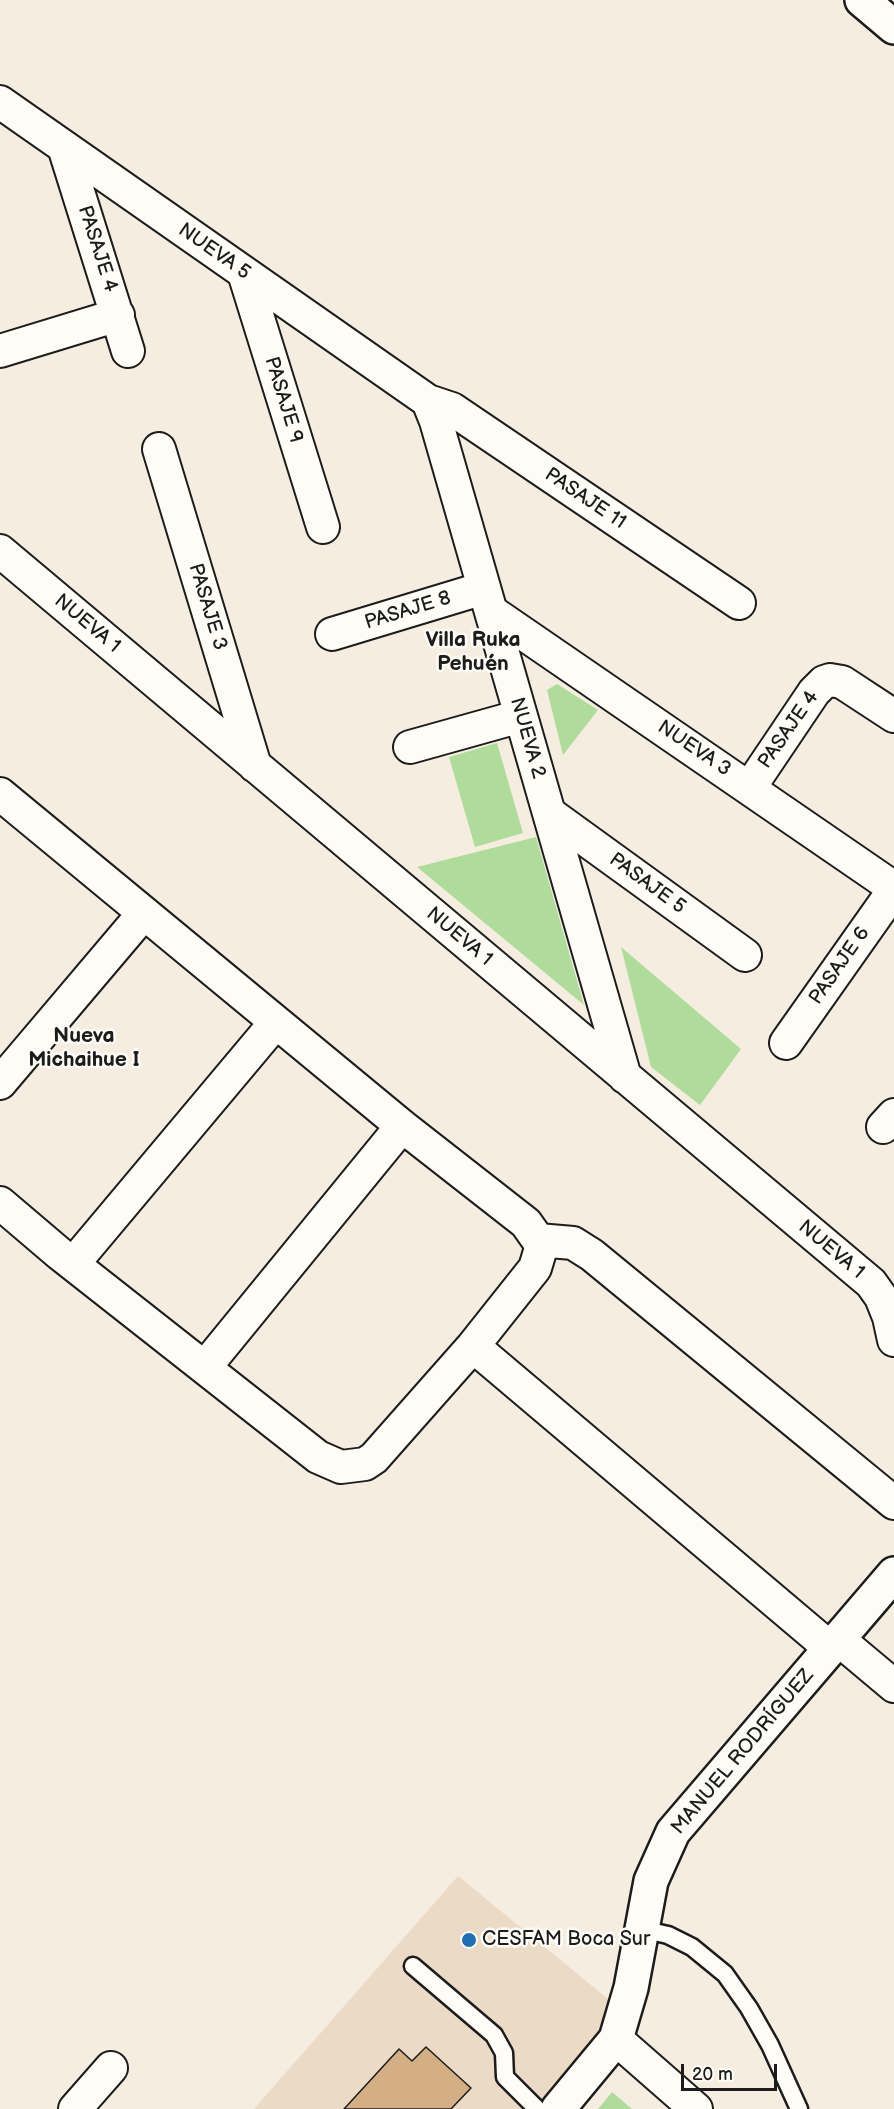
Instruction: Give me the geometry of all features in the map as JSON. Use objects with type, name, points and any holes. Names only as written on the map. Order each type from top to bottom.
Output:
[{"type":"street","points":[[862,0],[894,27]]},
{"type":"street","name":"NUEVA 5","points":[[0,102],[428,401]]},
{"type":"street","name":"PASAJE 4","points":[[64,147],[128,351]]},
{"type":"street","name":"PASAJE 9","points":[[244,273],[323,527]]},
{"type":"street","points":[[0,351],[118,315]]},
{"type":"street","name":"NUEVA 2","points":[[428,401],[436,421],[625,1077]]},
{"type":"street","name":"PASAJE 11","points":[[428,401],[452,409],[739,603]]},
{"type":"street","name":"PASAJE 3","points":[[159,449],[255,766]]},
{"type":"street","name":"NUEVA 1","points":[[0,551],[871,1283],[881,1297],[892,1324]]},
{"type":"street","name":"PASAJE 8","points":[[332,634],[488,600]]},
{"type":"street","name":"NUEVA 3","points":[[488,600],[894,889]]},
{"type":"street","name":"PASAJE 4","points":[[750,787],[814,692],[824,682],[830,680],[842,682],[894,716]]},
{"type":"street","points":[[410,747],[521,716]]},
{"type":"street","points":[[0,1203],[73,1264],[318,1457],[341,1467],[354,1467],[374,1458],[473,1346],[535,1268],[539,1259],[538,1240],[526,1223],[402,1126],[144,913],[3,804]]},
{"type":"street","name":"PASAJE 5","points":[[549,813],[745,955]]},
{"type":"street","name":"PASAJE 6","points":[[786,1043],[894,889]]},
{"type":"street","points":[[0,1083],[144,913]]},
{"type":"street","points":[[73,1264],[276,1022]]},
{"type":"street","points":[[205,1367],[402,1126]]},
{"type":"street","points":[[538,1240],[573,1243],[592,1255],[894,1503]]},
{"type":"street","points":[[473,1346],[834,1644],[894,1686]]},
{"type":"street","name":"MANUEL RODRÍGUEZ","points":[[558,2109],[616,2039],[631,1988],[651,1881],[673,1832],[894,1574]]},
{"type":"street","points":[[616,2039],[696,2109]]},
{"type":"street","points":[[75,2109],[111,2068]]},
{"type":"lane","points":[[642,1929],[668,1935],[692,1947],[726,1974],[765,2036],[799,2109]]},
{"type":"lane","points":[[413,1966],[494,2035],[504,2053],[505,2077],[537,2109]]},
{"type":"shaded area","name":"CESFAM Boca Sur","points":[[458,1876],[613,2003],[603,2036],[535,2109],[254,2109]]},
{"type":"green space","points":[[557,684],[598,710],[563,755],[547,690]]},
{"type":"green space","points":[[497,743],[523,833],[475,847],[449,757]]},
{"type":"green space","points":[[536,837],[584,1005],[417,867]]},
{"type":"green space","points":[[621,947],[741,1049],[700,1105],[651,1067]]},
{"type":"green space","points":[[612,2092],[632,2109],[598,2109]]},
{"type":"building","points":[[426,2047],[471,2088],[451,2109],[344,2109],[399,2049],[412,2061]]},
{"type":"place","name":"CESFAM Boca Sur","points":[[469,1940]]},
{"type":"district","name":"Villa Ruka Pehuén","points":[[473,653]]},
{"type":"district","name":"Nueva Michaihue I","points":[[84,1049]]}]
